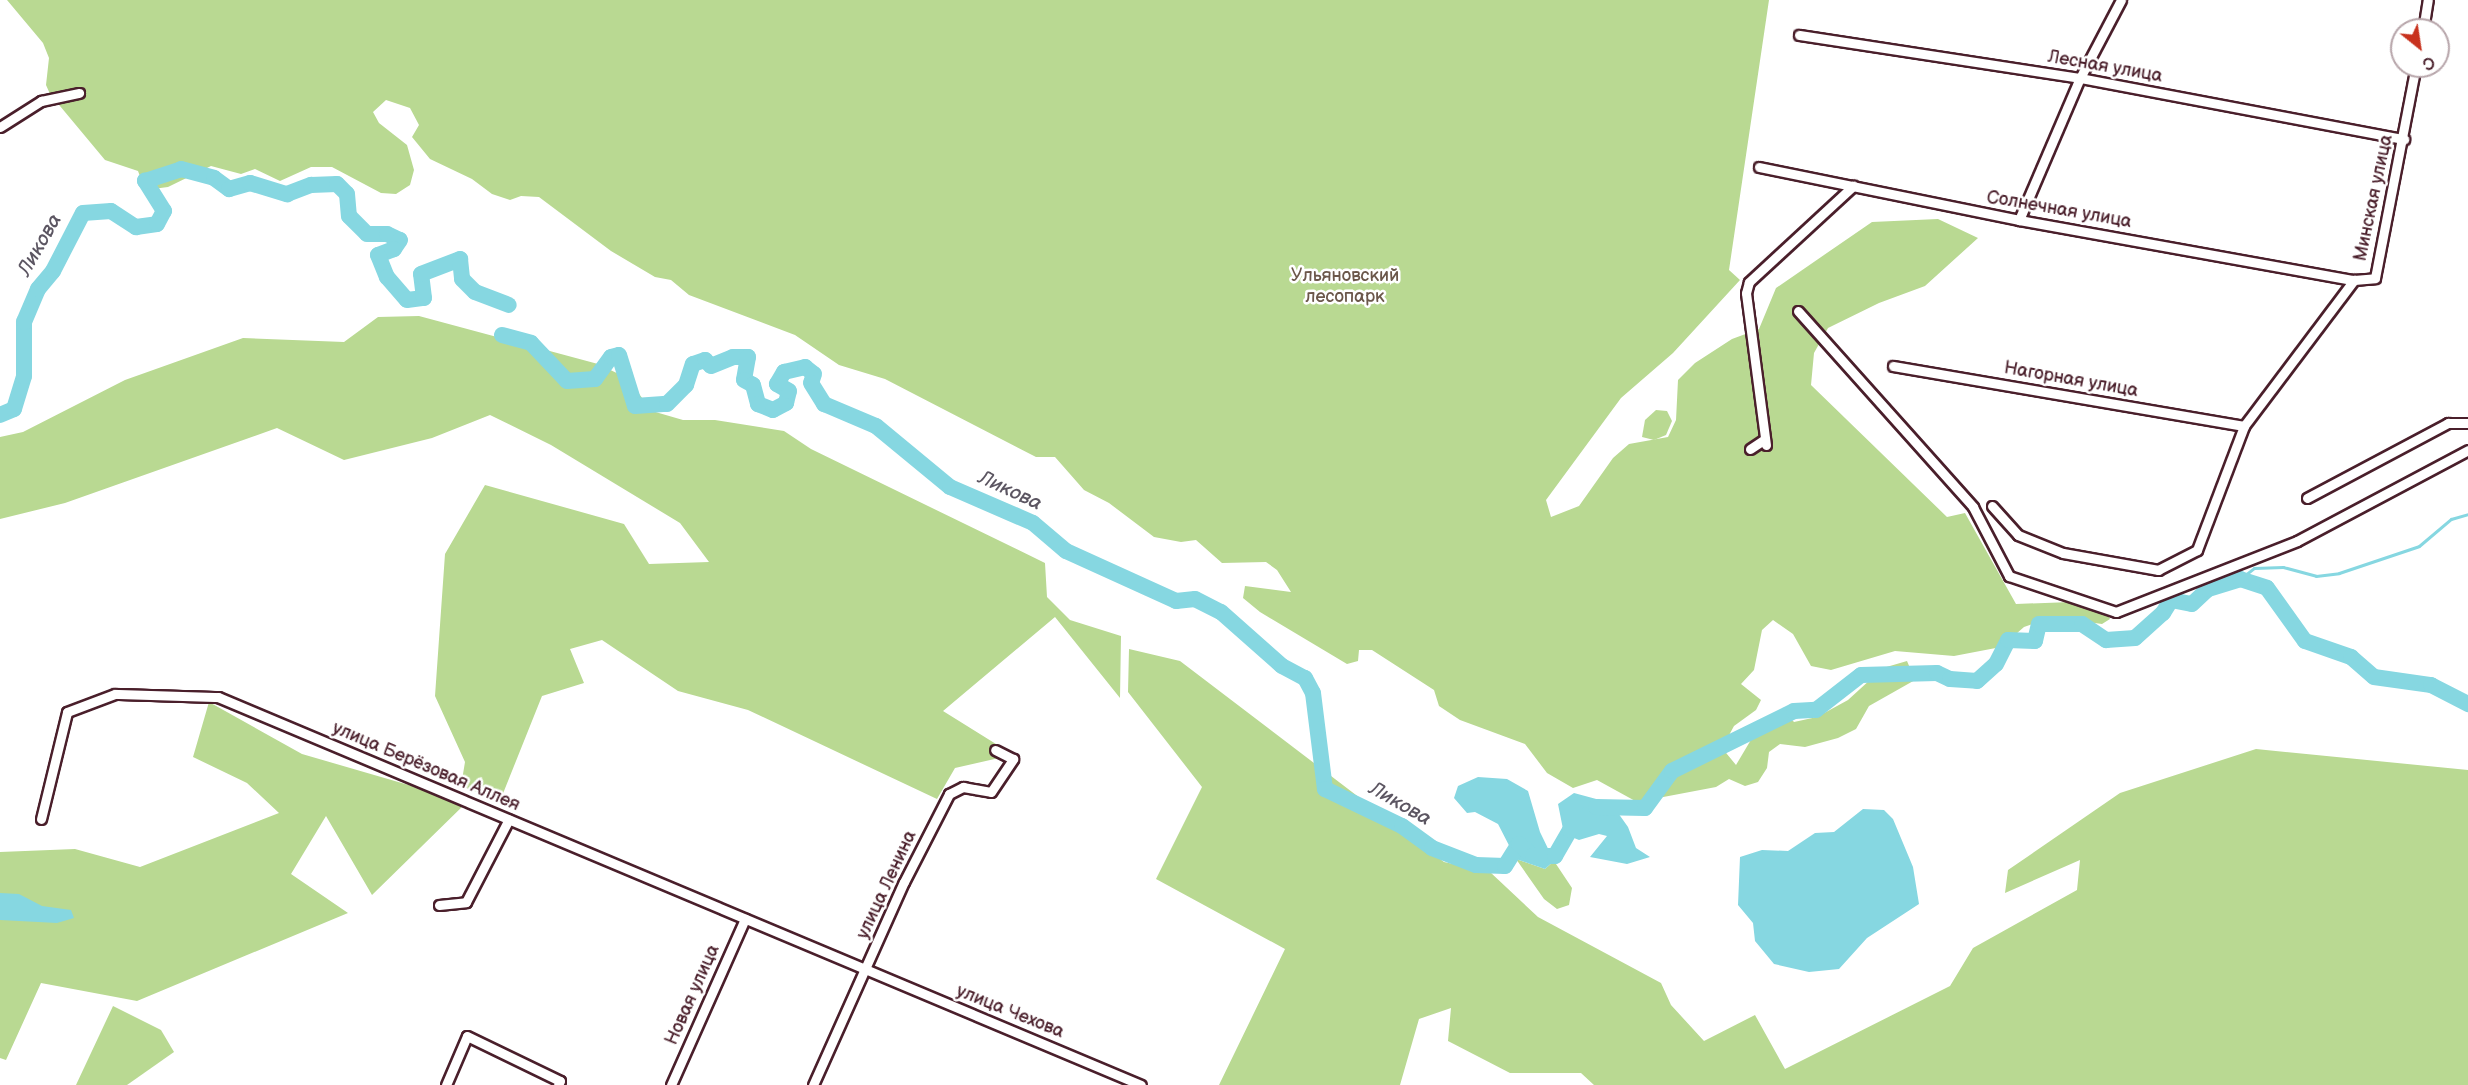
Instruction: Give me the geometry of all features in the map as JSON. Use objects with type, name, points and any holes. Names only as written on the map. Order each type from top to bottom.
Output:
[{"type":"street","points":[[2019,220],[2080,78],[2121,0]]},
{"type":"street","points":[[2425,18],[2428,0]]},
{"type":"street","name":"Лесная улица","points":[[1799,36],[2080,78],[2404,139]]},
{"type":"street","name":"Минская улица","points":[[1992,506],[2018,536],[2054,550],[2158,570],[2197,550],[2244,426],[2354,280],[2375,278],[2404,139],[2414,78]]},
{"type":"street","points":[[0,127],[41,101],[79,93]]},
{"type":"street","name":"Солнечная улица","points":[[1760,167],[2019,220],[2354,280]]},
{"type":"street","points":[[1750,449],[1766,442],[1746,293],[1749,282],[1852,186]]},
{"type":"street","points":[[1798,311],[1973,507],[2008,576],[2116,612],[2297,541],[2468,450]]},
{"type":"street","name":"Нагорная улица","points":[[1893,366],[2244,426]]},
{"type":"street","points":[[2307,498],[2448,423],[2468,423]]},
{"type":"street","name":"улица Берёзовая Аллея","points":[[41,819],[67,712],[115,694],[218,697],[745,919],[864,972]]},
{"type":"street","name":"улица Ленина","points":[[813,1085],[904,882],[949,794],[963,787],[991,792],[1013,759],[995,750]]},
{"type":"street","points":[[440,905],[469,906],[509,819]]},
{"type":"street","name":"Новая улица","points":[[671,1085],[745,919]]},
{"type":"street","name":"улица Чехова","points":[[864,972],[997,1023],[1141,1085]]},
{"type":"street","points":[[447,1085],[467,1036],[560,1081],[558,1085]]},
{"type":"green space","name":"Ульяновский лесопарк","points":[[7,0],[1769,0],[1729,270],[1740,280],[1673,353],[1621,398],[1546,500],[1551,517],[1579,506],[1613,458],[1629,444],[1668,437],[1676,420],[1678,380],[1695,363],[1732,339],[1759,329],[1776,288],[1872,222],[1938,219],[1978,238],[1925,286],[1879,303],[1828,328],[1814,353],[1811,385],[1947,517],[1965,513],[2016,604],[2071,602],[2107,613],[2110,619],[2102,624],[2052,617],[2024,627],[2001,647],[1954,656],[1895,651],[1831,670],[1811,666],[1793,634],[1773,620],[1762,630],[1754,670],[1741,684],[1761,700],[1756,710],[1734,726],[1722,748],[1736,765],[1755,733],[1782,709],[1794,722],[1817,717],[1848,700],[1883,668],[1907,661],[1915,680],[1869,706],[1856,729],[1838,738],[1805,747],[1780,744],[1769,752],[1767,768],[1758,782],[1745,786],[1729,779],[1716,787],[1637,802],[1597,780],[1573,788],[1547,773],[1525,744],[1460,720],[1439,706],[1434,690],[1372,650],[1359,650],[1358,661],[1347,664],[1260,612],[1243,598],[1245,586],[1291,592],[1277,570],[1266,562],[1222,563],[1196,540],[1181,542],[1154,537],[1109,503],[1084,490],[1055,457],[1036,457],[885,379],[839,365],[795,335],[689,295],[671,280],[655,277],[611,251],[539,197],[521,196],[510,200],[492,194],[472,179],[430,159],[412,137],[419,125],[410,108],[386,100],[373,112],[379,123],[407,145],[414,170],[410,185],[396,194],[381,193],[332,167],[311,167],[280,181],[255,169],[241,174],[211,166],[168,187],[145,190],[138,171],[105,160],[50,94],[46,85],[49,58],[43,43]]},
{"type":"green space","points":[[419,316],[598,364],[627,378],[652,411],[683,420],[715,420],[784,431],[811,449],[1045,563],[1047,597],[1070,620],[1121,636],[1120,698],[1055,617],[943,711],[1004,749],[999,758],[955,768],[937,799],[748,710],[678,691],[602,640],[570,649],[584,683],[542,696],[500,801],[461,786],[465,762],[435,696],[445,554],[485,485],[624,524],[649,564],[709,562],[680,523],[551,445],[490,415],[432,438],[344,460],[277,428],[65,503],[0,519],[0,437],[23,432],[125,380],[243,338],[344,342],[378,317]]},
{"type":"green space","points":[[1656,410],[1667,411],[1672,421],[1666,435],[1654,440],[1642,437],[1645,420]]},
{"type":"green space","points":[[1129,649],[1180,661],[1444,862],[1490,872],[1538,917],[1661,983],[1671,1005],[1704,1041],[1755,1015],[1785,1069],[1950,986],[1973,948],[2077,890],[2080,860],[2005,893],[2008,870],[2120,793],[2256,749],[2468,770],[2468,1085],[1594,1085],[1581,1073],[1510,1073],[1448,1041],[1451,1008],[1419,1019],[1400,1085],[1219,1085],[1285,949],[1156,879],[1202,787],[1128,692]]},
{"type":"green space","points":[[209,702],[302,754],[467,802],[372,895],[326,816],[291,874],[348,913],[137,1001],[41,983],[6,1060],[0,1058],[0,852],[75,849],[140,867],[279,813],[247,783],[193,757]]},
{"type":"green space","points":[[1516,859],[1545,869],[1554,861],[1572,888],[1569,905],[1557,909],[1544,899]]},
{"type":"green space","points":[[113,1006],[161,1030],[174,1052],[127,1085],[76,1085]]},
{"type":"water","points":[[1478,777],[1507,779],[1528,791],[1540,832],[1554,861],[1545,869],[1516,859],[1498,824],[1475,812],[1467,813],[1454,798],[1458,786]]},
{"type":"water","points":[[1574,793],[1611,803],[1628,827],[1636,848],[1650,857],[1627,864],[1590,857],[1607,836],[1599,834],[1579,840],[1564,834],[1558,804]]},
{"type":"water","points":[[1863,809],[1884,810],[1893,819],[1913,867],[1919,904],[1867,938],[1839,969],[1809,972],[1774,964],[1755,941],[1753,923],[1738,905],[1740,857],[1762,850],[1788,851],[1815,833],[1834,832]]},
{"type":"water","points":[[0,893],[19,894],[42,906],[71,910],[74,918],[57,923],[0,920]]},
{"type":"waterway","name":"Ликова","points":[[0,415],[14,409],[24,376],[24,322],[38,289],[53,271],[83,213],[111,211],[136,227],[157,224],[164,211],[145,181],[181,169],[214,178],[229,189],[250,183],[287,194],[311,185],[337,184],[347,194],[349,216],[367,234],[387,234],[400,240],[394,249],[378,255],[387,277],[407,300],[424,298],[421,274],[460,259],[462,279],[475,292],[509,305]]},
{"type":"waterway","name":"Ликова","points":[[502,335],[531,343],[567,381],[595,379],[611,357],[619,355],[635,406],[667,404],[686,385],[693,364],[705,360],[711,366],[733,357],[748,357],[744,380],[753,385],[758,404],[773,410],[786,403],[789,391],[777,384],[784,372],[805,367],[814,374],[811,383],[824,404],[876,426],[950,487],[1033,523],[1066,551],[1176,601],[1195,599],[1221,612],[1282,666],[1305,678],[1313,693],[1325,789],[1402,826],[1432,848],[1476,865],[1505,866],[1519,844],[1533,856],[1555,856],[1570,830],[1596,807],[1645,808],[1672,771],[1794,711],[1816,710],[1861,675],[1937,673],[1950,679],[1977,681],[1996,664],[2008,640],[2035,641],[2039,624],[2082,624],[2106,640],[2135,638],[2163,613],[2171,600],[2192,604],[2208,589],[2240,579],[2267,588],[2305,641],[2351,657],[2374,677],[2431,685],[2468,704]]},
{"type":"waterway","points":[[2240,579],[2254,568],[2283,567],[2316,576],[2339,573],[2419,546],[2451,519],[2468,514]]}]
